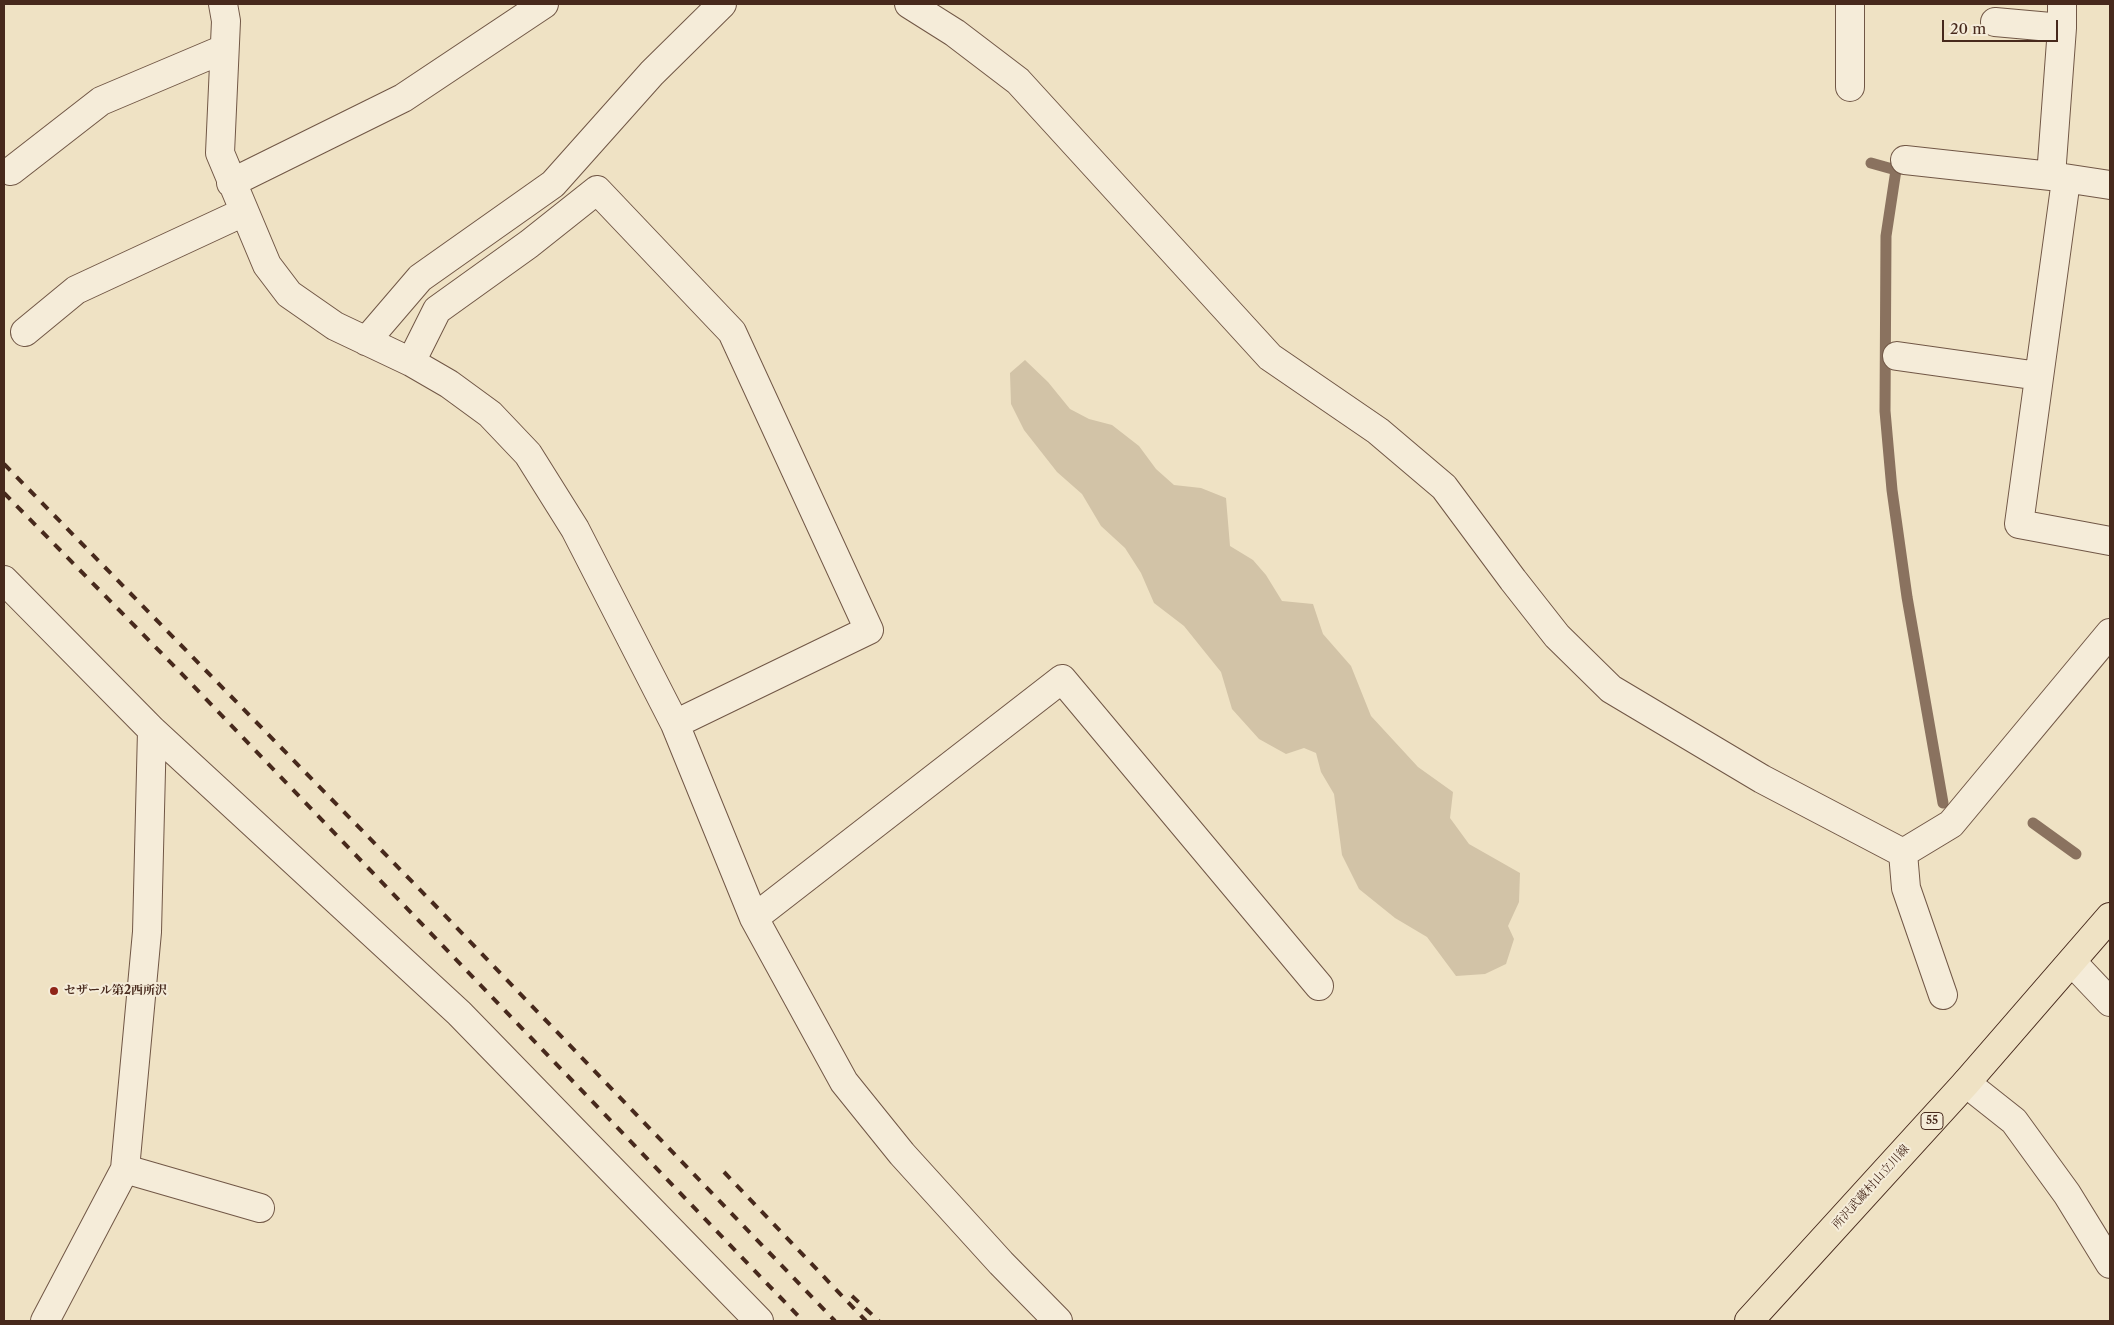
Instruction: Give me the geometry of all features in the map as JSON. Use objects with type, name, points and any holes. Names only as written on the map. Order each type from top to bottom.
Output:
[{"type":"main road","name":"所沢武蔵村山立川線","points":[[1749,1321],[1966,1082],[2110,917]]},
{"type":"street","points":[[223,4],[226,21],[220,152],[231,183],[267,265],[289,294],[335,326],[411,362],[449,384],[490,414],[528,454],[575,529],[675,724],[754,918],[844,1082],[902,1154],[1001,1263],[1058,1321]]},
{"type":"street","points":[[231,183],[402,98],[544,4]]},
{"type":"street","points":[[366,341],[420,278],[552,184],[652,72],[722,4]]},
{"type":"street","points":[[909,4],[955,33],[1018,81],[1270,357],[1378,431],[1444,487],[1512,580],[1557,636],[1611,689],[1762,779],[1903,853]]},
{"type":"street","points":[[1850,4],[1850,87]]},
{"type":"street","points":[[1995,22],[2062,16],[2058,178],[2039,376],[2019,524],[2110,541]]},
{"type":"street","points":[[12,171],[100,100],[224,49]]},
{"type":"street","points":[[1905,160],[2110,185]]},
{"type":"street","points":[[411,362],[437,310],[529,244],[597,190],[732,332],[868,630],[675,724]]},
{"type":"street","points":[[24,332],[76,290],[244,212]]},
{"type":"street","points":[[1897,356],[2039,376]]},
{"type":"street","points":[[4,580],[152,730],[459,1013],[759,1321]]},
{"type":"street","points":[[1903,853],[1951,824],[2110,633]]},
{"type":"street","points":[[754,918],[1062,679],[1319,986]]},
{"type":"street","points":[[45,1321],[124,1170],[147,932],[152,730]]},
{"type":"street","points":[[1903,853],[1906,888],[1943,995]]},
{"type":"street","points":[[2072,962],[2110,1002]]},
{"type":"street","points":[[1966,1082],[2014,1121],[2067,1194],[2110,1264]]},
{"type":"street","points":[[124,1170],[260,1208]]},
{"type":"shaded area","points":[[1025,360],[1048,382],[1070,409],[1089,419],[1112,425],[1139,446],[1156,469],[1174,485],[1201,488],[1226,498],[1230,546],[1253,560],[1266,575],[1282,601],[1313,604],[1323,634],[1351,666],[1371,716],[1418,767],[1453,792],[1450,818],[1469,844],[1520,873],[1519,902],[1508,926],[1514,939],[1506,964],[1485,974],[1456,976],[1427,937],[1395,918],[1359,889],[1342,855],[1334,794],[1321,772],[1316,753],[1304,748],[1286,754],[1259,739],[1232,709],[1221,672],[1184,626],[1154,603],[1141,573],[1125,548],[1101,526],[1082,494],[1057,472],[1024,430],[1011,404],[1010,373]]},
{"type":"waterway","points":[[1871,163],[1896,170],[1886,236],[1885,411],[1892,490],[1907,597],[1943,803]]},
{"type":"waterway","points":[[2033,823],[2076,854]]},
{"type":"railway","points":[[4,464],[430,900],[835,1321]]},
{"type":"railway","points":[[4,493],[179,671],[803,1321]]},
{"type":"railway","points":[[724,1172],[866,1321]]},
{"type":"railway","points":[[852,1296],[879,1321]]},
{"type":"place","name":"セザール第2西所沢","points":[[54,991]]}]
